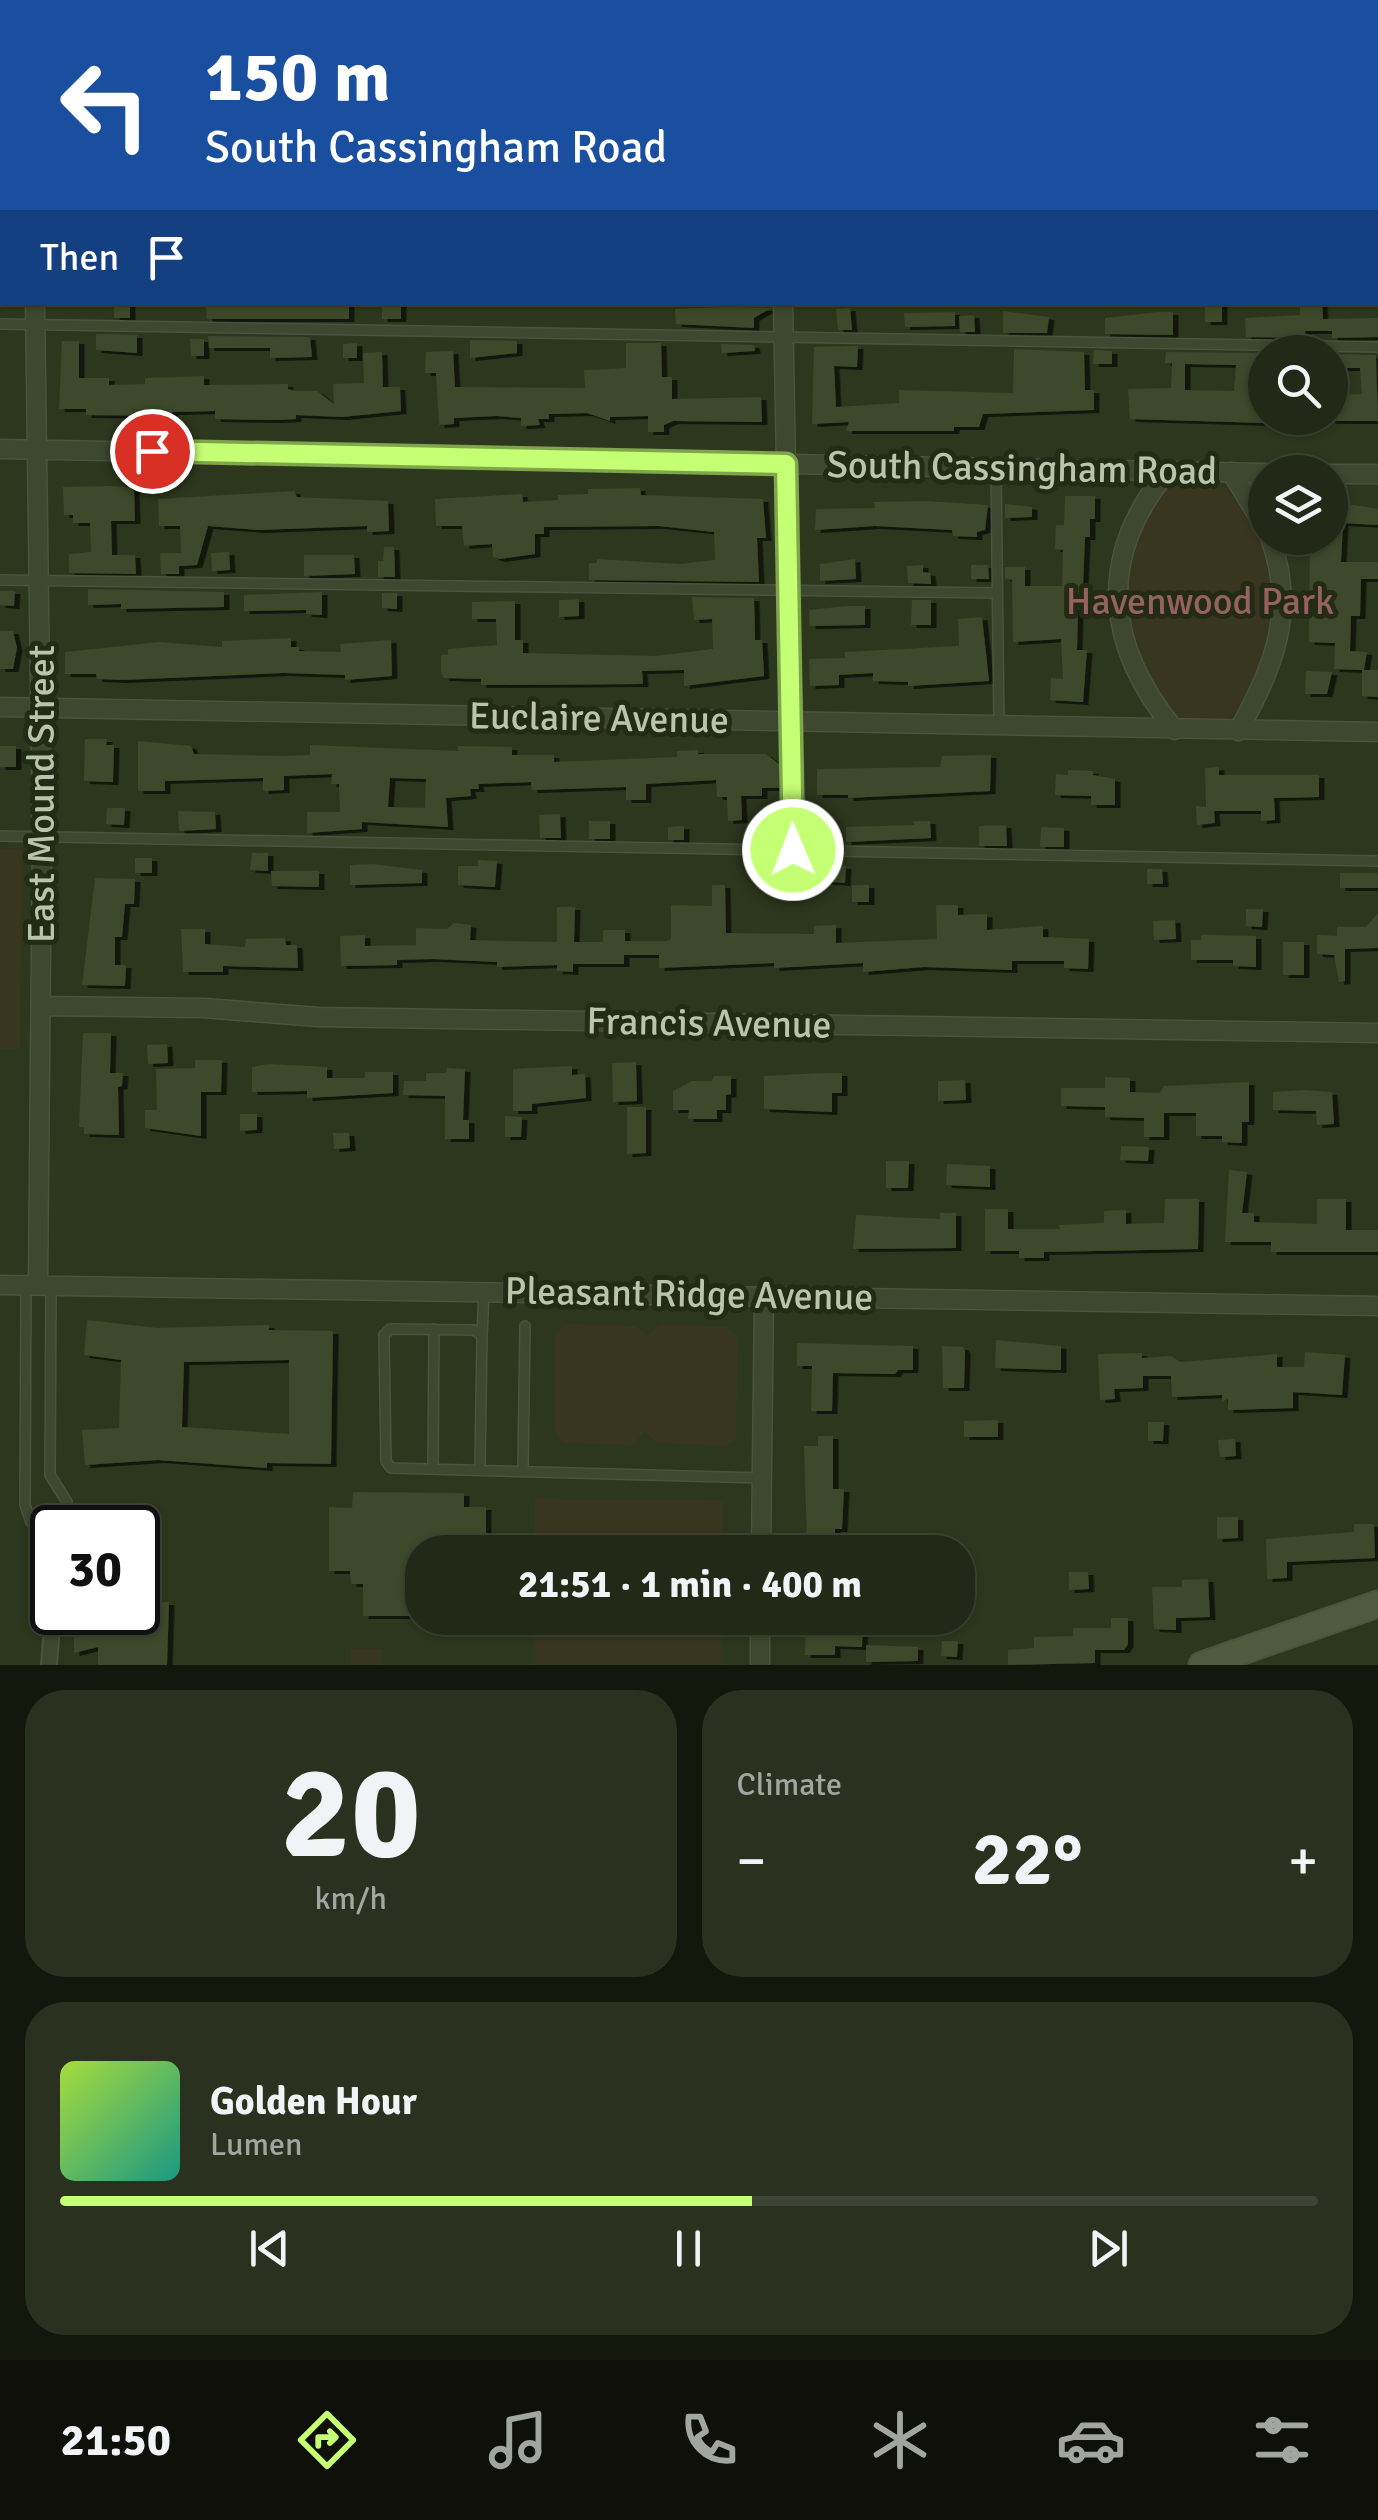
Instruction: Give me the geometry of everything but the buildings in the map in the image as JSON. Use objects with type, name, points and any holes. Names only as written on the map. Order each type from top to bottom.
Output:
[{"type":"main road","points":[[1202,1665],[1378,1604]]},
{"type":"street","name":"East Mound Street","points":[[35,305],[42,837],[38,1285]]},
{"type":"street","points":[[783,305],[793,850]]},
{"type":"street","name":"South Cassingham Road","points":[[0,449],[1248,472]]},
{"type":"street","points":[[1166,472],[1130,531],[1118,600],[1124,648],[1133,670],[1175,730]]},
{"type":"street","points":[[1231,472],[1248,500]]},
{"type":"street","points":[[1348,474],[1378,474]]},
{"type":"street","points":[[1238,731],[1263,688],[1279,646],[1282,588],[1274,555]]},
{"type":"street","name":"Euclaire Avenue","points":[[0,707],[1378,732]]},
{"type":"street","name":"Francis Avenue","points":[[41,1006],[204,1008],[318,1017],[1378,1033]]},
{"type":"street","name":"Pleasant Ridge Avenue","points":[[0,1285],[1378,1306]]},
{"type":"street","points":[[761,1535],[764,1296]]},
{"type":"street","points":[[48,1665],[51,1635]]},
{"type":"street","points":[[760,1635],[760,1665]]},
{"type":"lane","points":[[0,324],[1378,347]]},
{"type":"lane","points":[[996,468],[999,726]]},
{"type":"lane","points":[[0,580],[997,593]]},
{"type":"lane","points":[[0,836],[1378,861]]},
{"type":"lane","points":[[38,1285],[50,1475],[67,1505]]},
{"type":"lane","points":[[30,1520],[24,1505],[38,1285]]},
{"type":"lane","points":[[480,1468],[484,1290]]},
{"type":"lane","points":[[523,1470],[525,1326]]},
{"type":"lane","points":[[482,1336],[474,1330],[434,1329],[390,1329],[384,1335],[386,1461],[391,1468],[762,1478]]},
{"type":"lane","points":[[433,1469],[434,1329]]},
{"type":"green space","name":"Havenwood Park","points":[[1173,481],[1218,482],[1248,520],[1248,555],[1264,555],[1273,604],[1272,636],[1264,667],[1249,696],[1227,720],[1191,720],[1173,713],[1143,665],[1129,610],[1128,581],[1140,526]]},
{"type":"green space","points":[[0,849],[22,849],[20,1049],[0,1049]]},
{"type":"green space","points":[[567,1324],[636,1326],[648,1336],[659,1325],[726,1326],[738,1336],[736,1440],[726,1446],[658,1443],[645,1432],[633,1445],[563,1443],[555,1432],[555,1334]]},
{"type":"green space","points":[[535,1499],[723,1500],[723,1535],[534,1535]]},
{"type":"green space","points":[[534,1635],[722,1635],[722,1665],[534,1665]]},
{"type":"green space","points":[[351,1649],[382,1649],[382,1665],[351,1665]]},
{"type":"route","points":[[152,451],[786,464],[793,850]]}]
